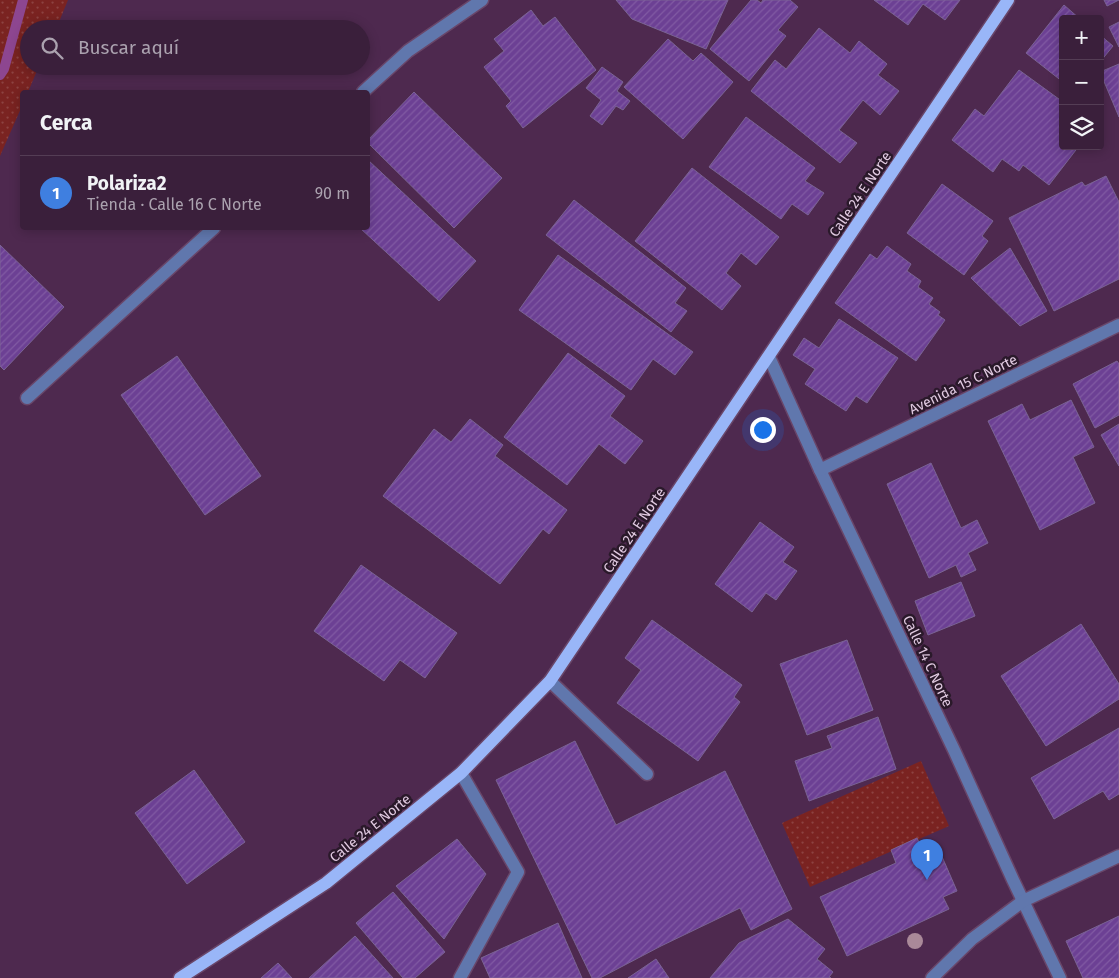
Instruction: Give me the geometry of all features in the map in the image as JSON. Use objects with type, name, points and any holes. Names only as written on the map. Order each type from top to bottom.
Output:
[{"type":"main road","name":"Calle 24 E Norte","points":[[180,978],[326,883],[461,774],[550,681],[1008,0]]},
{"type":"street","points":[[364,90],[408,51],[482,0]]},
{"type":"street","points":[[27,398],[212,230]]},
{"type":"street","name":"Avenida 15 C Norte","points":[[820,470],[1119,325]]},
{"type":"street","name":"Calle 14 C Norte","points":[[769,357],[820,470],[954,750],[1060,978]]},
{"type":"street","points":[[550,681],[647,774]]},
{"type":"street","points":[[460,978],[518,872],[461,774]]},
{"type":"street","points":[[932,978],[972,939],[1023,901],[1119,856]]},
{"type":"shaded area","points":[[0,0],[68,0],[60,20],[20,20],[20,75],[35,75],[29,90],[20,90],[20,111],[0,156]]},
{"type":"shaded area","points":[[921,761],[949,826],[810,887],[782,823]]},
{"type":"building","points":[[616,0],[728,0],[706,49],[632,19]]},
{"type":"building","points":[[751,0],[757,0],[761,3],[763,0],[790,0],[798,7],[778,30],[786,36],[749,81],[710,49]]},
{"type":"building","points":[[874,0],[960,0],[945,20],[923,4],[908,25]]},
{"type":"building","points":[[1104,0],[1119,0],[1107,6]]},
{"type":"building","points":[[1064,5],[1075,15],[1059,15],[1059,79],[1026,53]]},
{"type":"building","points":[[531,10],[543,26],[555,17],[596,70],[523,128],[506,106],[511,101],[484,67],[504,51],[494,39]]},
{"type":"building","points":[[1119,22],[1119,47],[1109,27]]},
{"type":"building","points":[[819,28],[850,53],[859,41],[887,64],[878,75],[899,91],[880,115],[863,100],[839,130],[857,143],[840,163],[751,91],[775,60],[786,69]]},
{"type":"building","points":[[1104,38],[1113,46],[1104,57]]},
{"type":"building","points":[[668,39],[693,61],[701,53],[733,82],[683,139],[624,87]]},
{"type":"building","points":[[1119,64],[1119,117],[1104,81],[1104,70]]},
{"type":"building","points":[[602,67],[623,82],[617,91],[630,101],[623,110],[616,106],[602,125],[590,116],[601,100],[586,88]]},
{"type":"building","points":[[1019,70],[1059,99],[1059,150],[1076,150],[1049,185],[1023,165],[1019,171],[1002,159],[993,172],[952,140],[975,109],[984,116]]},
{"type":"building","points":[[414,92],[502,178],[454,228],[370,145],[370,138]]},
{"type":"building","points":[[746,117],[815,168],[805,181],[824,193],[808,215],[792,204],[781,219],[709,167]]},
{"type":"building","points":[[370,162],[476,261],[439,301],[362,230],[370,230]]},
{"type":"building","points":[[692,168],[779,237],[756,265],[741,253],[726,273],[741,286],[722,310],[635,241]]},
{"type":"building","points":[[1106,176],[1119,202],[1119,279],[1054,311],[1009,218],[1082,182],[1085,186]]},
{"type":"building","points":[[942,184],[993,221],[982,236],[988,241],[964,275],[907,233]]},
{"type":"building","points":[[574,200],[686,288],[675,303],[687,311],[671,332],[546,235]]},
{"type":"building","points":[[0,245],[64,307],[4,370],[0,366]]},
{"type":"building","points":[[887,246],[911,264],[907,271],[921,281],[918,287],[933,298],[929,304],[940,312],[938,315],[945,320],[916,361],[835,303],[870,254],[877,259]]},
{"type":"building","points":[[1010,248],[1047,311],[1020,326],[971,278]]},
{"type":"building","points":[[558,255],[693,352],[675,375],[653,359],[631,390],[519,310]]},
{"type":"building","points":[[839,319],[898,358],[867,403],[856,396],[846,411],[805,384],[815,369],[793,355],[804,338],[819,348]]},
{"type":"building","points":[[568,353],[625,396],[610,416],[643,441],[625,464],[599,444],[567,485],[504,437]]},
{"type":"building","points":[[177,356],[261,476],[205,515],[121,395]]},
{"type":"building","points":[[1117,361],[1119,364],[1119,415],[1095,428],[1073,384]]},
{"type":"building","points":[[1071,400],[1094,447],[1073,457],[1095,503],[1040,530],[988,421],[1022,404],[1030,420]]},
{"type":"building","points":[[470,419],[503,445],[495,456],[567,510],[549,534],[543,529],[500,584],[383,496],[434,429],[451,442]]},
{"type":"building","points":[[1119,424],[1119,466],[1101,435]]},
{"type":"building","points":[[931,463],[961,528],[977,520],[988,543],[968,553],[976,570],[961,577],[956,565],[929,578],[887,484]]},
{"type":"building","points":[[760,522],[794,547],[783,562],[797,571],[776,600],[766,593],[752,612],[715,584]]},
{"type":"building","points":[[361,565],[457,633],[425,678],[400,660],[384,681],[314,631]]},
{"type":"building","points":[[961,582],[975,616],[928,635],[915,601]]},
{"type":"building","points":[[652,620],[742,685],[734,697],[740,702],[698,761],[617,703],[641,670],[625,658]]},
{"type":"building","points":[[1081,624],[1119,684],[1119,699],[1046,746],[1001,676]]},
{"type":"building","points":[[847,640],[873,710],[807,735],[780,664]]},
{"type":"building","points":[[878,717],[896,769],[809,801],[795,761],[832,748],[827,736]]},
{"type":"building","points":[[1119,728],[1119,794],[1109,800],[1103,791],[1054,819],[1031,778]]},
{"type":"building","points":[[575,741],[616,825],[725,771],[792,909],[751,930],[740,908],[600,978],[592,978],[496,780]]},
{"type":"building","points":[[194,770],[245,842],[187,884],[135,813]]},
{"type":"building","points":[[917,838],[926,858],[940,852],[957,891],[943,897],[949,909],[847,956],[820,897],[896,863],[891,850]]},
{"type":"building","points":[[457,839],[486,874],[444,939],[396,886]]},
{"type":"building","points":[[393,892],[445,952],[415,978],[403,978],[356,923]]},
{"type":"building","points":[[1119,916],[1119,978],[1083,978],[1066,941]]},
{"type":"building","points":[[788,919],[825,949],[817,959],[833,972],[829,977],[831,978],[710,978],[739,943]]},
{"type":"building","points":[[558,923],[582,978],[490,978],[481,958]]},
{"type":"building","points":[[355,936],[393,978],[309,978]]},
{"type":"building","points":[[656,959],[669,978],[628,978]]},
{"type":"building","points":[[278,963],[292,978],[261,978]]},
{"type":"waterway","points":[[0,75],[4,69],[23,0]]},
{"type":"place","name":"Polariza2","points":[[927,880]]}]
